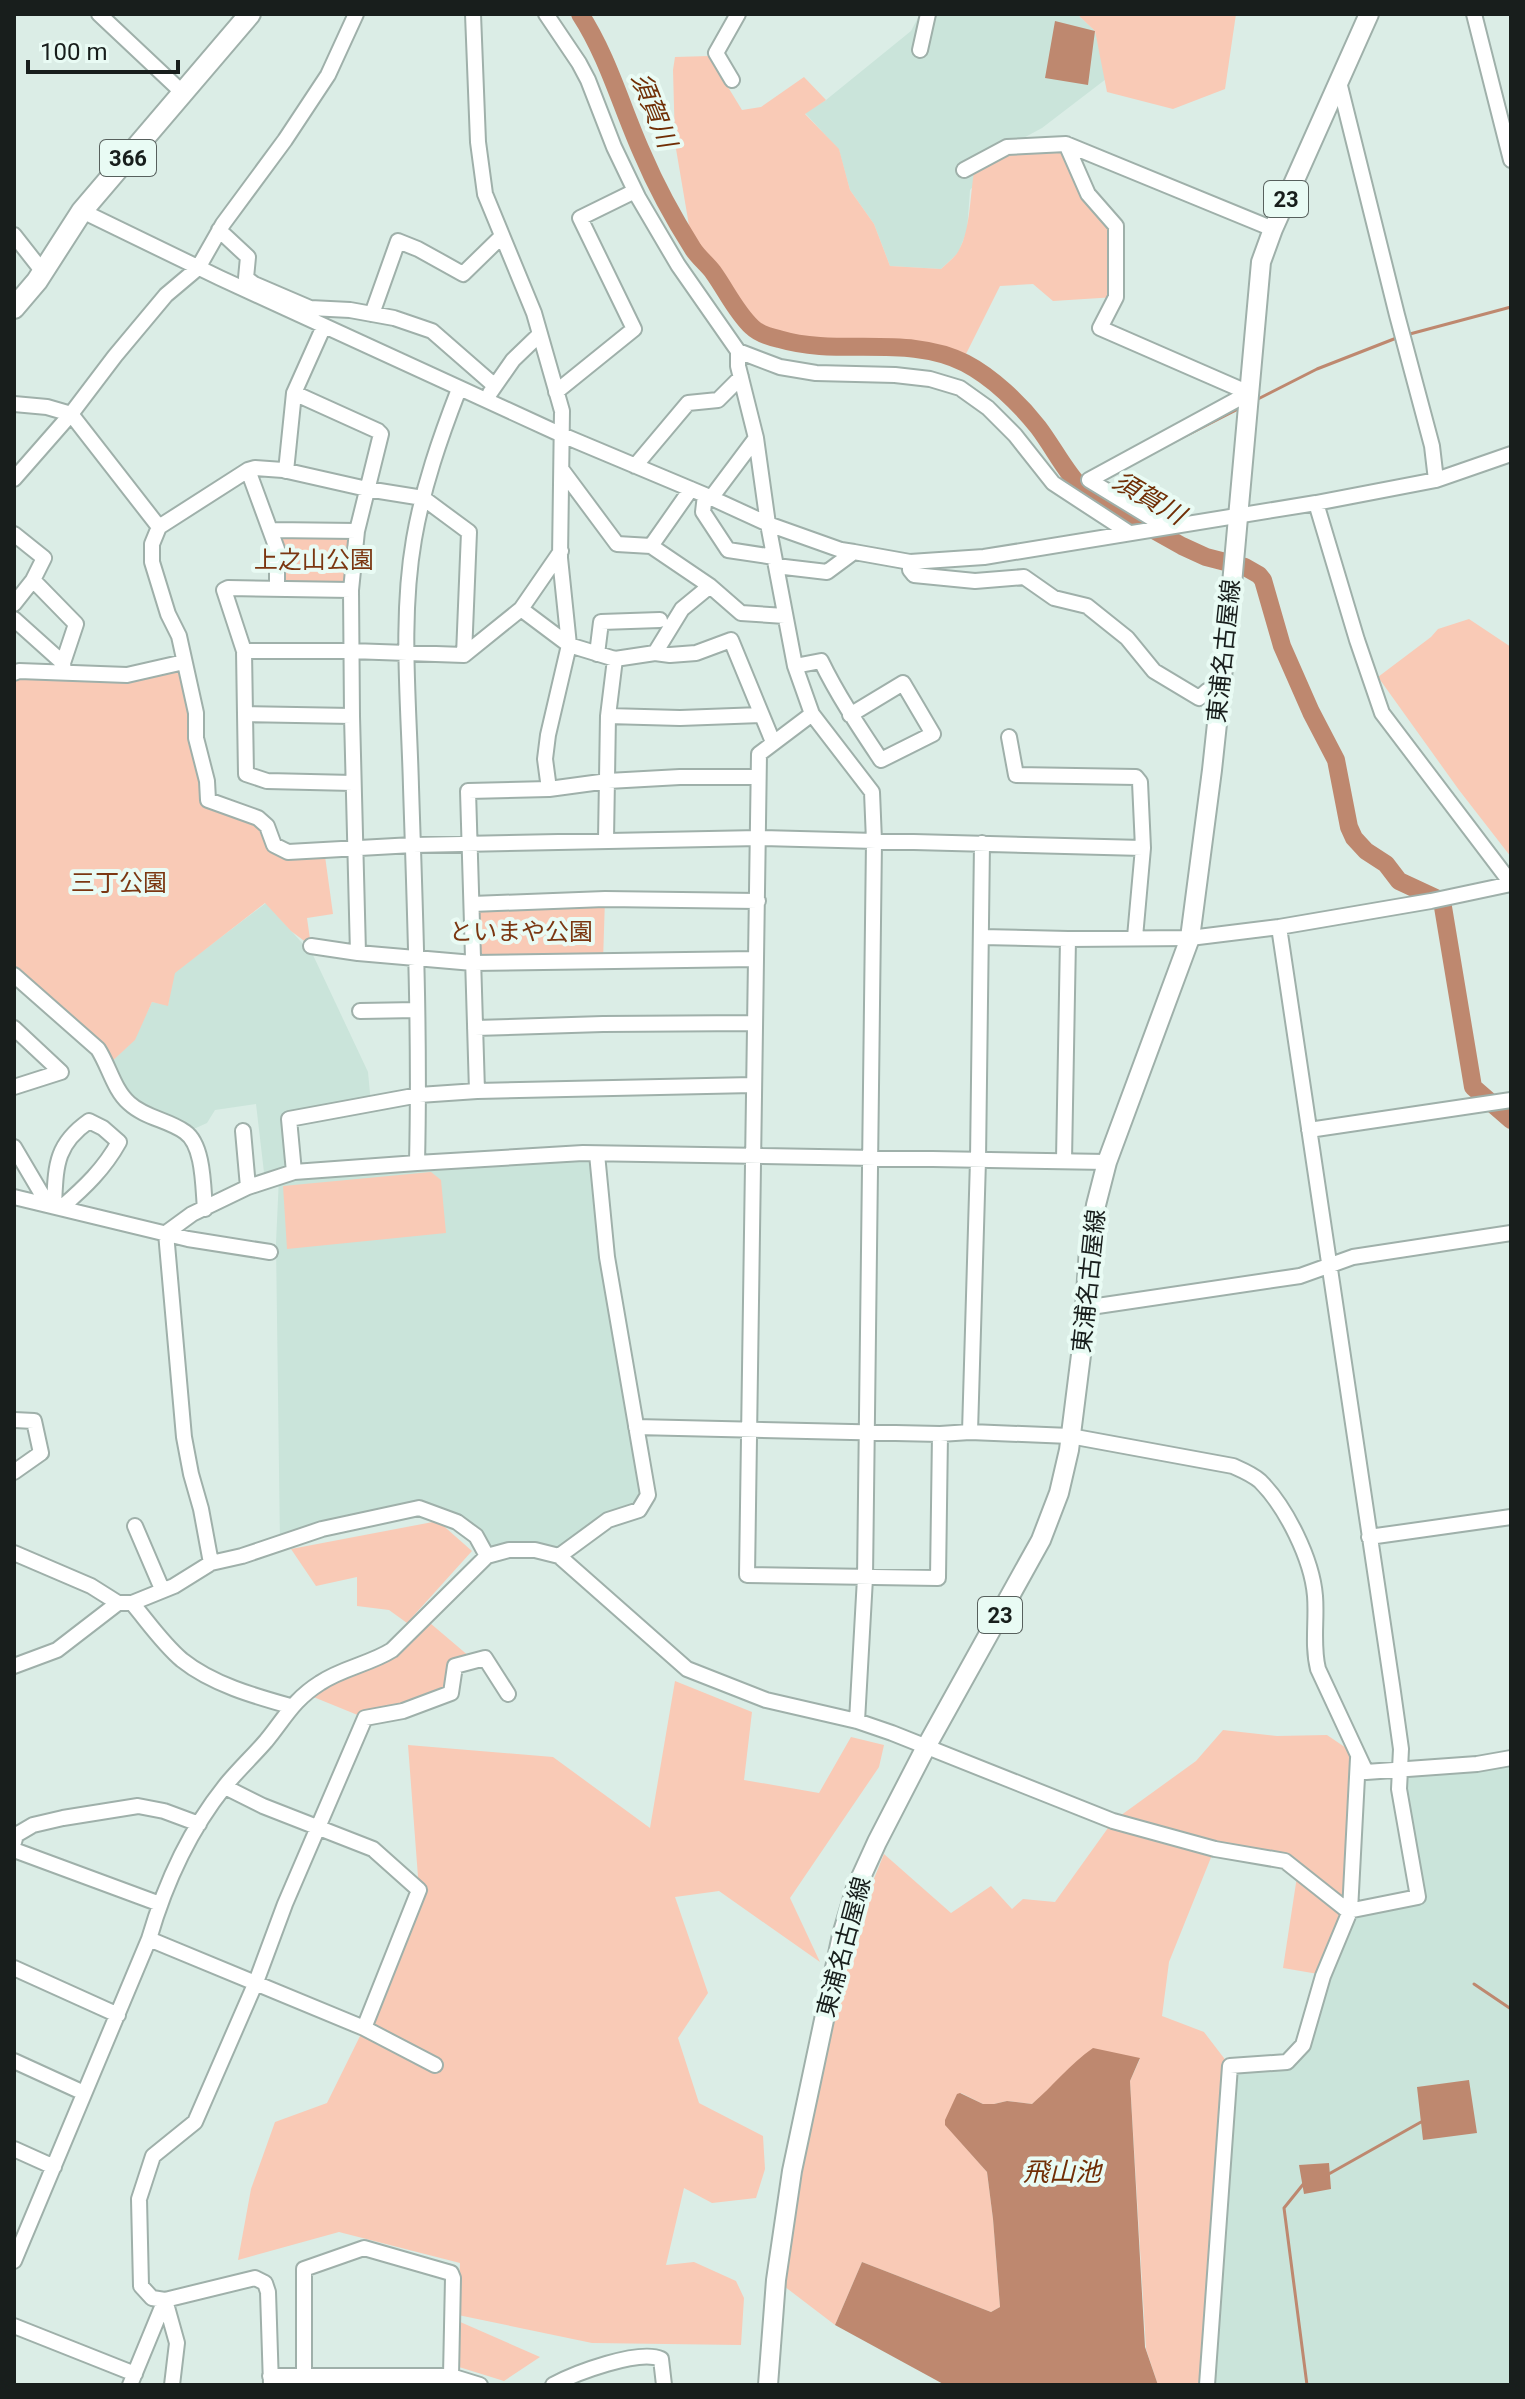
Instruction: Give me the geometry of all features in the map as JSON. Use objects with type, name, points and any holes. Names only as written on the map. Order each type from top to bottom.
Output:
[{"type":"highway","name":"366","points":[[14,308],[43,272],[82,211],[248,15]]},
{"type":"main road","name":"東浦名古屋線","points":[[768,2385],[776,2280],[792,2171],[842,1935],[856,1888],[926,1747],[1041,1540],[1059,1493],[1069,1450],[1096,1205],[1107,1162],[1190,938],[1232,584],[1261,262],[1369,14]]},
{"type":"street","points":[[99,14],[184,94]]},
{"type":"street","points":[[14,479],[71,414],[166,295],[198,268],[219,230],[328,75],[356,14]]},
{"type":"street","points":[[473,14],[478,142],[485,194],[534,313],[562,411],[561,551],[569,645],[548,735],[545,759],[549,789]]},
{"type":"street","points":[[546,14],[588,80],[635,191],[678,265],[738,351],[795,666],[812,714],[872,792],[874,841],[865,1578],[857,1721]]},
{"type":"street","points":[[732,80],[716,53],[738,14]]},
{"type":"street","points":[[920,50],[928,14]]},
{"type":"street","points":[[1474,14],[1511,160]]},
{"type":"street","points":[[1339,82],[1432,446],[1436,480]]},
{"type":"street","points":[[1066,144],[1088,194],[1116,226],[1116,297],[1100,328],[1248,400]]},
{"type":"street","points":[[964,170],[1007,147],[1066,144],[1273,229]]},
{"type":"street","points":[[556,392],[634,329],[580,218],[635,191]]},
{"type":"street","points":[[82,211],[459,389],[768,524],[841,550],[910,562],[984,557],[1316,503],[1436,480],[1511,454]]},
{"type":"street","points":[[219,230],[248,257],[246,278],[254,284],[310,308],[350,310],[394,318],[432,331],[495,386]]},
{"type":"street","points":[[14,235],[43,272]]},
{"type":"street","points":[[372,314],[398,241],[463,274],[502,236]]},
{"type":"street","points":[[286,471],[294,393],[324,326]]},
{"type":"street","points":[[485,400],[513,360],[540,334]]},
{"type":"street","points":[[738,351],[780,367],[816,373],[930,379],[960,388],[988,408],[1006,426],[1053,483],[1129,532]]},
{"type":"street","points":[[635,466],[688,403],[718,400],[741,377]]},
{"type":"street","points":[[417,1163],[417,958],[407,655],[410,575],[423,498],[437,446],[459,389]]},
{"type":"street","points":[[294,393],[381,434],[357,531],[351,590],[358,953]]},
{"type":"street","points":[[1166,527],[1089,480],[1248,400]]},
{"type":"street","points":[[14,404],[47,407],[71,414],[159,527]]},
{"type":"street","points":[[651,546],[756,438]]},
{"type":"street","points":[[464,655],[469,532],[423,498],[286,471],[255,468],[159,527],[152,544],[152,562],[168,614],[179,636],[196,713],[196,738],[207,781],[208,800],[258,818],[267,826],[274,845],[288,852],[470,843],[759,838],[1143,848]]},
{"type":"street","points":[[248,470],[277,549],[277,588]]},
{"type":"street","points":[[562,470],[617,544],[651,546],[710,586],[741,613],[785,616]]},
{"type":"street","points":[[702,494],[703,512],[728,550],[827,572],[854,552]]},
{"type":"street","points":[[981,937],[1190,938],[1279,927],[1511,884],[1382,713],[1316,503]]},
{"type":"street","points":[[271,530],[357,531]]},
{"type":"street","points":[[14,534],[44,558],[33,580],[14,604]]},
{"type":"street","points":[[244,651],[464,655],[521,609],[561,551]]},
{"type":"street","points":[[910,562],[914,575],[925,577],[975,581],[1024,577],[1054,598],[1087,606],[1127,638],[1154,671],[1199,698],[1220,686]]},
{"type":"street","points":[[33,580],[76,624],[63,668]]},
{"type":"street","points":[[655,653],[682,609],[710,586]]},
{"type":"street","points":[[351,590],[224,590],[244,651],[246,774],[267,781],[353,783]]},
{"type":"street","points":[[521,609],[569,645],[615,659],[655,653],[696,653],[731,640],[773,742]]},
{"type":"street","points":[[14,619],[63,668]]},
{"type":"street","points":[[597,654],[601,622],[660,620]]},
{"type":"street","points":[[606,840],[608,716],[615,659]]},
{"type":"street","points":[[795,666],[821,661],[838,697],[850,715],[881,760],[933,734],[903,683],[850,715]]},
{"type":"street","points":[[14,673],[63,668],[127,675],[184,662]]},
{"type":"street","points":[[245,714],[352,716]]},
{"type":"street","points":[[812,714],[759,754],[747,1575],[938,1578],[940,1434]]},
{"type":"street","points":[[608,716],[680,718],[761,715]]},
{"type":"street","points":[[1009,737],[1016,775],[1136,777],[1140,782],[1143,848],[1135,937]]},
{"type":"street","points":[[477,1091],[468,791],[549,789],[608,781],[680,777],[758,777]]},
{"type":"street","points":[[970,1432],[978,1160],[982,843]]},
{"type":"street","points":[[472,904],[605,899],[758,901]]},
{"type":"street","points":[[14,2261],[118,2015],[160,1904],[199,1824],[290,1706],[321,1682],[376,1660],[392,1650],[487,1556],[509,1550],[535,1550],[559,1556],[687,1669],[766,1700],[857,1721],[1113,1821],[1215,1849],[1285,1861],[1350,1911],[1418,1897],[1399,1789],[1401,1749],[1279,927]]},
{"type":"street","points":[[1064,1160],[1068,939]]},
{"type":"street","points":[[311,946],[473,963],[756,959]]},
{"type":"street","points":[[17,980],[98,1049],[115,1084],[129,1103],[155,1119],[187,1132],[200,1155],[205,1209]]},
{"type":"street","points":[[360,1011],[417,1010]]},
{"type":"street","points":[[475,1028],[755,1023]]},
{"type":"street","points":[[14,1028],[61,1072],[14,1087]]},
{"type":"street","points":[[294,1172],[289,1119],[419,1095],[753,1085]]},
{"type":"street","points":[[1309,1130],[1511,1100]]},
{"type":"street","points":[[89,1121],[103,1128],[119,1142],[107,1162],[93,1180],[55,1205],[56,1167],[73,1132],[89,1121]]},
{"type":"street","points":[[243,1131],[248,1187]]},
{"type":"street","points":[[14,1147],[55,1205]]},
{"type":"street","points":[[166,1233],[192,1214],[248,1187],[294,1172],[597,1154],[1107,1162]]},
{"type":"street","points":[[559,1556],[608,1520],[639,1510],[648,1495],[607,1257],[597,1154]]},
{"type":"street","points":[[14,1197],[188,1239],[270,1252]]},
{"type":"street","points":[[166,1233],[184,1437],[211,1563]]},
{"type":"street","points":[[1084,1308],[1300,1276],[1353,1257],[1511,1233]]},
{"type":"street","points":[[14,1420],[34,1421],[41,1453],[14,1472]]},
{"type":"street","points":[[636,1427],[1070,1436],[1233,1466],[1257,1479],[1275,1499],[1290,1523],[1308,1566],[1315,1593],[1315,1658],[1318,1669],[1366,1772],[1477,1764],[1511,1758]]},
{"type":"street","points":[[14,1666],[57,1650],[125,1603],[174,1586],[211,1563],[322,1529],[419,1508],[457,1522],[476,1536],[487,1556]]},
{"type":"street","points":[[1369,1537],[1511,1517]]},
{"type":"street","points":[[135,1526],[162,1589]]},
{"type":"street","points":[[14,1553],[125,1603],[174,1652],[200,1672],[256,1697],[290,1706]]},
{"type":"street","points":[[480,2385],[451,2376],[270,2380],[268,2292],[265,2283],[255,2278],[165,2300],[152,2298],[141,2286],[140,2192],[153,2156],[195,2122],[365,1718],[403,1711],[451,1693],[455,1666],[485,1658],[508,1694]]},
{"type":"street","points":[[1207,2385],[1230,2066],[1287,2062],[1303,2045],[1323,1976],[1350,1911],[1358,1756]]},
{"type":"street","points":[[225,1787],[263,1806],[373,1849],[419,1890],[364,2028]]},
{"type":"street","points":[[14,1842],[16,1835],[33,1825],[138,1806],[164,1811],[199,1824]]},
{"type":"street","points":[[14,1850],[160,1904]]},
{"type":"street","points":[[149,1939],[364,2028],[435,2065]]},
{"type":"street","points":[[14,1968],[118,2015]]},
{"type":"street","points":[[14,2061],[84,2093]]},
{"type":"street","points":[[14,2149],[54,2167]]},
{"type":"street","points":[[304,2377],[304,2269],[364,2248],[451,2273],[451,2376]]},
{"type":"street","points":[[14,2326],[132,2380],[165,2300]]},
{"type":"street","points":[[165,2300],[177,2343],[172,2385]]},
{"type":"street","points":[[553,2385],[581,2372],[653,2356],[661,2359],[664,2385]]},
{"type":"shaded area","points":[[920,14],[1077,14],[1095,31],[1106,79],[1042,128],[1007,147],[970,190],[967,231],[958,253],[941,269],[890,266],[874,224],[850,190],[839,150],[805,113],[826,100],[911,31]]},
{"type":"shaded area","points":[[266,903],[313,955],[368,1072],[371,1104],[289,1119],[294,1172],[585,1160],[595,1165],[648,1495],[559,1556],[487,1556],[476,1536],[419,1508],[280,1544],[276,1243],[279,1177],[265,1181],[256,1104],[215,1110],[207,1123],[187,1132],[129,1103],[108,1065],[134,1040],[152,1002],[168,1005],[174,973]]},
{"type":"shaded area","points":[[1511,1763],[1511,2385],[1208,2385],[1230,2066],[1287,2062],[1303,2044],[1350,1911],[1418,1897],[1401,1769],[1432,1774]]},
{"type":"green space","points":[[1077,14],[1236,14],[1225,89],[1173,109],[1107,92],[1095,31]]},
{"type":"green space","points":[[709,56],[742,110],[761,107],[804,77],[826,100],[805,114],[839,149],[850,190],[874,224],[890,266],[941,269],[955,256],[966,232],[975,166],[1007,147],[1066,144],[1116,226],[1116,297],[1053,301],[1033,284],[1000,286],[962,362],[922,351],[880,347],[813,347],[749,325],[693,249],[675,143],[675,57]]},
{"type":"green space","name":"上之山公園","points":[[277,537],[351,538],[347,582],[344,585],[283,584]]},
{"type":"green space","points":[[1469,619],[1511,647],[1511,857],[1378,677],[1438,629]]},
{"type":"green space","name":"三丁公園","points":[[184,662],[208,800],[258,818],[274,845],[324,849],[333,914],[307,918],[311,946],[291,931],[265,903],[175,973],[168,1006],[152,1002],[135,1040],[108,1065],[14,975],[14,673],[127,675]]},
{"type":"green space","name":"といまや公園","points":[[605,899],[603,961],[473,963],[472,904]]},
{"type":"green space","points":[[431,1172],[441,1180],[446,1233],[287,1249],[283,1186]]},
{"type":"green space","points":[[438,1521],[472,1551],[407,1623],[389,1610],[357,1606],[357,1577],[316,1586],[291,1549]]},
{"type":"green space","points":[[430,1623],[470,1657],[455,1666],[451,1693],[365,1718],[311,1696],[352,1673],[393,1659]]},
{"type":"green space","points":[[675,1681],[752,1712],[744,1780],[819,1793],[851,1737],[884,1745],[879,1767],[790,1898],[820,1962],[719,1891],[675,1897],[708,1993],[678,2038],[699,2103],[763,2136],[765,2169],[756,2198],[712,2203],[684,2188],[666,2265],[694,2262],[736,2281],[744,2298],[741,2345],[592,2343],[458,2315],[460,2263],[339,2232],[238,2260],[251,2189],[275,2122],[327,2103],[364,2028],[419,1890],[408,1745],[553,1757],[650,1828]]},
{"type":"green space","points":[[1223,1730],[1277,1736],[1327,1735],[1358,1756],[1350,1911],[1324,1975],[1283,1968],[1298,1870],[1214,1850],[1169,1962],[1162,2016],[1204,2032],[1230,2066],[1208,2385],[1158,2385],[1146,2349],[1130,2081],[1140,2059],[1054,2086],[1032,2104],[1007,2101],[983,2104],[961,2093],[945,2124],[987,2172],[1000,2307],[991,2312],[862,2262],[835,2325],[776,2280],[836,1972],[884,1854],[951,1913],[991,1886],[1012,1909],[1023,1899],[1055,1902],[1113,1821],[1196,1761]]},
{"type":"green space","points":[[458,2321],[540,2357],[504,2381],[459,2367]]},
{"type":"water","points":[[1055,21],[1095,31],[1088,85],[1045,78]]},
{"type":"water","name":"飛山池","points":[[1093,2048],[1140,2058],[1130,2081],[1145,2347],[1158,2385],[945,2385],[835,2325],[862,2262],[991,2312],[1000,2307],[987,2172],[945,2125],[945,2120],[960,2093],[983,2104],[1007,2101],[1032,2104]]},
{"type":"water","points":[[1469,2080],[1477,2133],[1423,2140],[1417,2087]]},
{"type":"water","points":[[1329,2163],[1331,2189],[1304,2194],[1299,2165]]},
{"type":"waterway","name":"須賀川","points":[[580,14],[599,47],[647,165],[672,214],[693,249],[713,272],[741,315],[755,329],[768,336],[802,344],[897,347],[943,354],[965,363],[995,383],[1022,409],[1084,491],[1182,546],[1206,557],[1245,567],[1259,575],[1282,646],[1336,760],[1354,838],[1366,851],[1386,864],[1399,881],[1442,901],[1473,1087],[1511,1120]]},
{"type":"waterway","points":[[1406,335],[1511,307]]},
{"type":"waterway","points":[[1256,400],[1317,369],[1399,337]]},
{"type":"waterway","points":[[1160,449],[1242,407]]},
{"type":"waterway","points":[[1073,480],[1086,477]]},
{"type":"waterway","points":[[1474,1984],[1511,2009]]},
{"type":"waterway","points":[[1327,2175],[1421,2122]]},
{"type":"waterway","points":[[1305,2182],[1284,2208],[1307,2385]]}]
